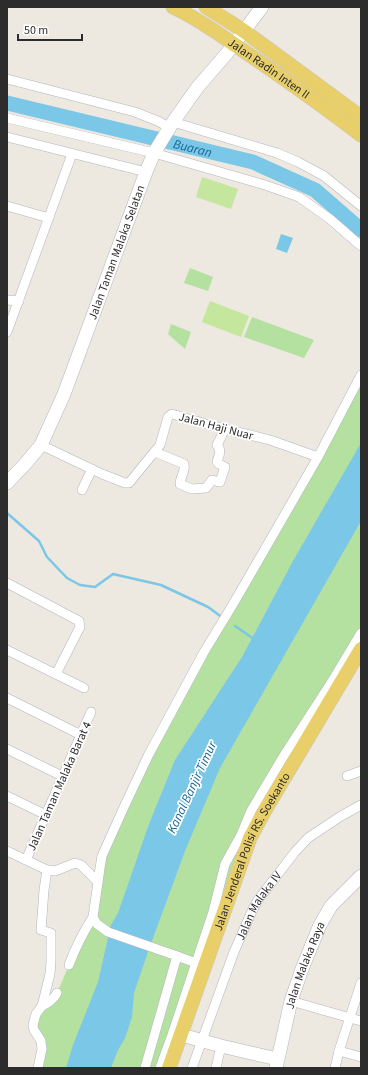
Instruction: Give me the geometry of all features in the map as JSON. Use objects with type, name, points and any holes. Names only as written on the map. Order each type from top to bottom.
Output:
[{"type":"main road","name":"Jalan Radin Inten II","points":[[173,7],[194,18],[287,80],[361,135]]},
{"type":"main road","name":"Jalan Radin Inten II","points":[[206,7],[244,31],[361,117]]},
{"type":"main road","name":"Jalan Jenderal Polisi RS. Soekanto","points":[[169,1068],[250,838],[361,648]]},
{"type":"main road","name":"Jalan Jenderal Polisi RS. Soekanto","points":[[178,1068],[195,1039],[261,835],[361,664]]},
{"type":"street","name":"Jalan Taman Malaka Selatan","points":[[9,478],[41,445],[64,394],[146,172],[157,149],[197,88],[234,45],[262,7]]},
{"type":"street","points":[[7,79],[135,112],[170,127],[277,153],[324,176],[361,206]]},
{"type":"street","points":[[7,118],[157,149],[299,197],[330,219],[361,246]]},
{"type":"street","points":[[7,137],[146,172]]},
{"type":"street","points":[[7,332],[72,154]]},
{"type":"street","points":[[7,206],[49,218]]},
{"type":"street","points":[[7,300],[19,301]]},
{"type":"street","points":[[69,965],[82,934],[93,917],[102,856],[149,754],[204,652],[318,457],[361,375]]},
{"type":"street","name":"Jalan Haji Nuar","points":[[41,445],[92,469],[129,484],[155,452],[162,439],[168,417],[172,414],[270,440],[318,457]]},
{"type":"street","points":[[155,452],[185,465],[180,481],[181,485],[194,489],[206,488],[212,480],[220,482],[225,468],[217,462],[220,448],[217,445],[224,429]]},
{"type":"street","points":[[82,490],[92,469]]},
{"type":"street","points":[[7,582],[79,621],[80,627],[56,674]]},
{"type":"street","points":[[160,1068],[213,912],[225,864],[241,836],[251,811],[283,756],[331,683],[361,633]]},
{"type":"street","points":[[7,650],[84,688]]},
{"type":"street","points":[[7,698],[81,735]]},
{"type":"street","name":"Jalan Taman Malaka Barat 4","points":[[26,860],[91,712]]},
{"type":"street","points":[[7,749],[62,776]]},
{"type":"street","points":[[347,776],[361,770]]},
{"type":"street","points":[[7,796],[46,815]]},
{"type":"street","name":"Jalan Malaka IV","points":[[192,1068],[195,1039],[258,900],[291,857],[308,838],[341,816],[361,805]]},
{"type":"street","points":[[7,851],[47,870],[55,871],[75,864],[82,865],[98,882]]},
{"type":"street","points":[[38,1068],[42,1049],[41,1041],[34,1030],[33,1025],[36,1014],[42,1006],[50,974],[51,961],[51,933],[41,930],[47,870]]},
{"type":"street","name":"Jalan Malaka Raya","points":[[276,1063],[291,1001],[302,969],[324,916],[331,906],[361,876]]},
{"type":"street","points":[[93,917],[97,924],[108,932],[196,963]]},
{"type":"street","points":[[145,1068],[177,956]]},
{"type":"street","points":[[335,1068],[361,983]]},
{"type":"street","points":[[42,1006],[50,1002],[57,994]]},
{"type":"street","points":[[291,1001],[361,1021]]},
{"type":"street","points":[[195,1039],[276,1063]]},
{"type":"street","points":[[216,1068],[221,1046]]},
{"type":"street","points":[[339,1051],[361,1057]]},
{"type":"green space","points":[[202,177],[238,189],[231,209],[196,197]]},
{"type":"green space","points":[[190,268],[213,277],[208,291],[184,283]]},
{"type":"green space","points":[[210,301],[249,316],[241,337],[202,322]]},
{"type":"green space","points":[[252,317],[314,340],[304,358],[244,337]]},
{"type":"green space","points":[[171,324],[191,332],[185,349],[168,334]]},
{"type":"green space","points":[[361,375],[361,649],[264,812],[169,1068],[38,1068],[42,1049],[34,1030],[36,1014],[57,993],[93,917],[100,868],[124,807]]},
{"type":"water","points":[[281,234],[293,238],[287,253],[276,249]]},
{"type":"water","name":"Kanal Banjir Timur","points":[[361,443],[361,521],[220,768],[185,851],[149,949],[134,993],[132,1017],[125,1038],[118,1050],[111,1068],[66,1068],[73,1045],[98,982],[111,925],[118,913],[149,824],[175,760],[242,657],[293,561]]},
{"type":"waterway","name":"Buaran","points":[[7,103],[253,162],[315,190],[361,230]]},
{"type":"waterway","points":[[7,513],[39,541],[47,557],[67,578],[80,585],[95,587],[113,574],[161,585],[208,607],[223,618]]},
{"type":"waterway","points":[[235,626],[254,639]]}]
